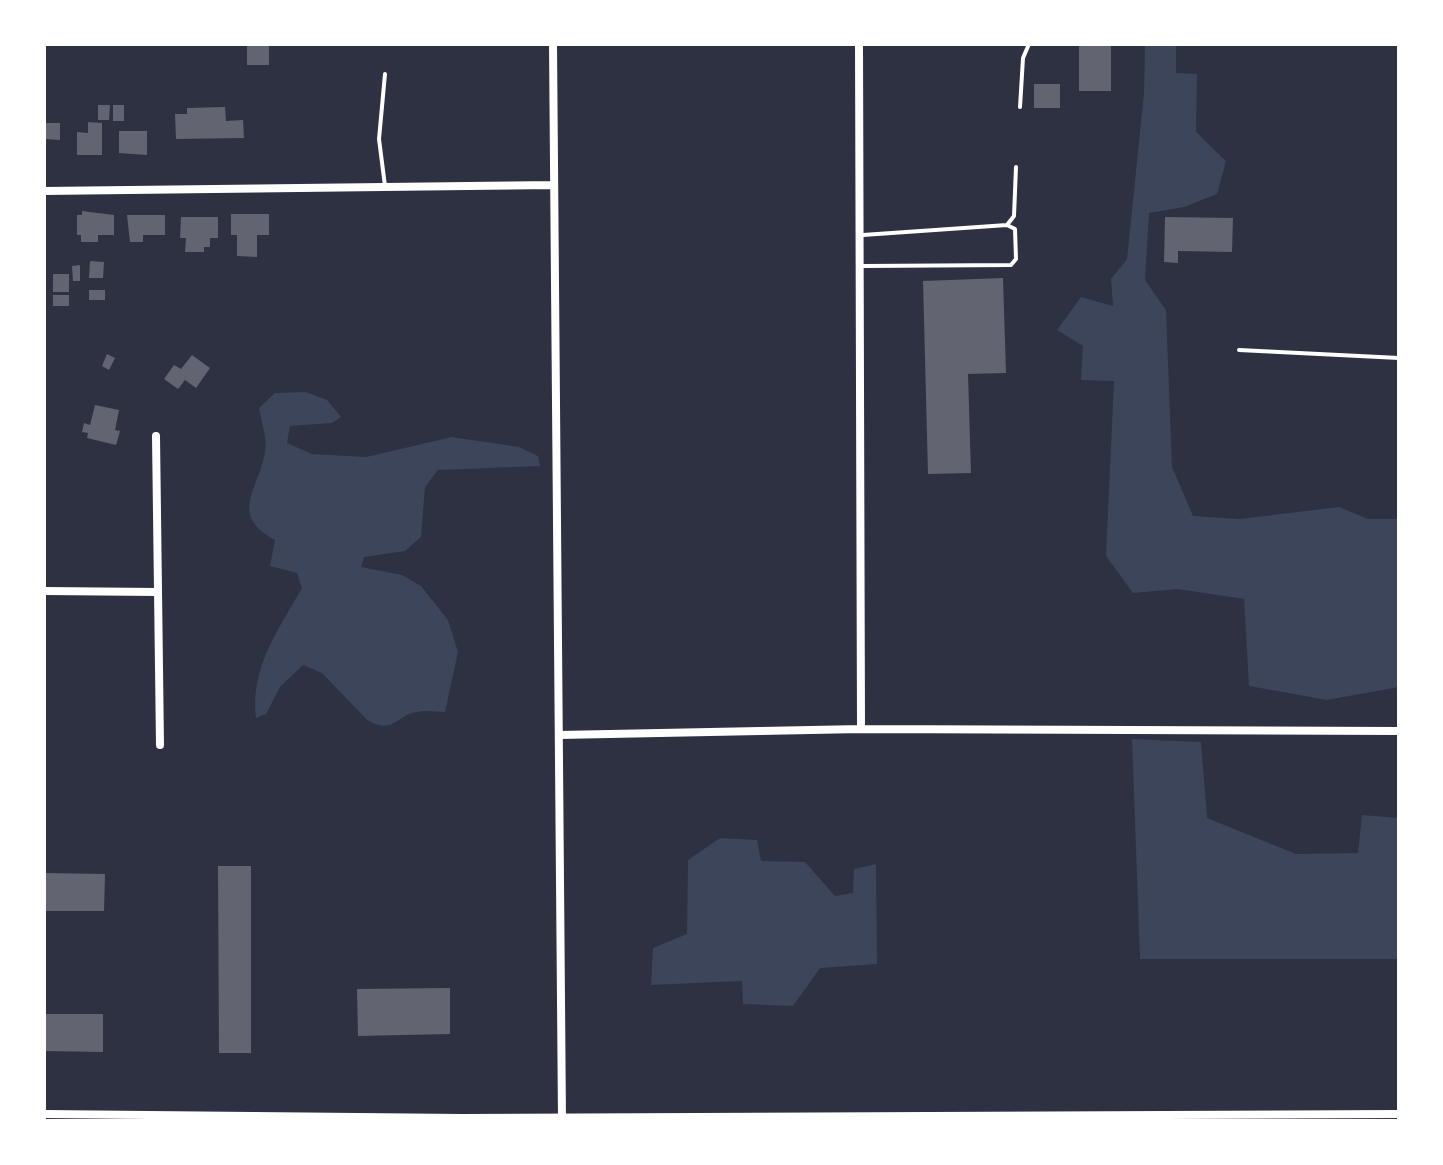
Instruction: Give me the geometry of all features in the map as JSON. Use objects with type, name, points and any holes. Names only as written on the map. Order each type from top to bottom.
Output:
[{"type":"street","points":[[553,44],[562,1119]]},
{"type":"street","points":[[859,44],[863,235],[861,729]]},
{"type":"street","points":[[44,191],[554,185]]},
{"type":"street","points":[[156,436],[160,745]]},
{"type":"street","points":[[44,591],[158,592]]},
{"type":"street","points":[[559,735],[861,729],[1399,731]]},
{"type":"street","points":[[44,1114],[562,1119],[1399,1114]]},
{"type":"lane","points":[[1020,107],[1023,58],[1029,44]]},
{"type":"lane","points":[[385,74],[379,139],[385,188]]},
{"type":"lane","points":[[1007,225],[1014,216],[1016,167]]},
{"type":"lane","points":[[863,235],[1007,225],[1015,229],[1016,259],[1011,265],[863,266]]},
{"type":"lane","points":[[1239,350],[1399,358]]},
{"type":"shaded area","points":[[1145,44],[1176,44],[1176,73],[1197,74],[1196,132],[1226,161],[1217,194],[1184,207],[1149,213],[1145,280],[1166,310],[1172,467],[1193,516],[1240,519],[1339,507],[1368,519],[1399,519],[1399,687],[1327,700],[1249,686],[1244,599],[1178,589],[1133,593],[1106,556],[1114,381],[1081,380],[1083,346],[1057,330],[1081,297],[1113,306],[1111,279],[1127,259],[1144,93]]},
{"type":"shaded area","points":[[306,392],[327,400],[341,417],[332,423],[290,426],[287,443],[312,454],[366,457],[452,437],[519,447],[538,456],[540,466],[438,470],[425,487],[421,537],[405,551],[364,557],[361,567],[402,575],[421,586],[448,620],[458,652],[445,712],[417,712],[390,725],[376,724],[367,720],[322,673],[303,665],[280,687],[266,714],[256,718],[257,682],[262,666],[275,634],[302,588],[297,573],[270,566],[275,540],[261,531],[250,511],[250,500],[266,447],[259,408],[275,393]]},
{"type":"shaded area","points":[[1132,739],[1201,742],[1207,818],[1296,854],[1358,853],[1362,815],[1399,818],[1399,959],[1140,959]]},
{"type":"shaded area","points":[[720,838],[757,840],[761,861],[805,862],[835,896],[853,893],[854,869],[876,864],[877,964],[820,968],[793,1006],[743,1004],[742,981],[651,985],[653,948],[687,934],[688,860]]},
{"type":"building","points":[[247,44],[269,44],[269,65],[247,65]]},
{"type":"building","points":[[1079,44],[1111,44],[1111,91],[1079,91]]},
{"type":"building","points":[[1034,84],[1060,84],[1060,108],[1034,108]]},
{"type":"building","points":[[98,105],[110,105],[109,120],[98,120]]},
{"type":"building","points":[[113,105],[124,105],[124,121],[113,121]]},
{"type":"building","points":[[225,107],[226,121],[243,120],[244,138],[176,139],[175,114],[187,114],[187,108]]},
{"type":"building","points":[[88,122],[102,123],[102,155],[77,155],[77,132],[88,133]]},
{"type":"building","points":[[45,123],[60,123],[60,140],[45,139]]},
{"type":"building","points":[[119,131],[147,131],[147,155],[119,153]]},
{"type":"building","points":[[82,211],[114,215],[114,235],[98,235],[98,242],[81,242],[81,235],[77,235],[77,215],[82,215]]},
{"type":"building","points":[[231,214],[269,214],[269,235],[257,235],[257,257],[237,256],[237,235],[231,235]]},
{"type":"building","points":[[127,215],[165,215],[165,235],[143,235],[143,242],[130,242]]},
{"type":"building","points":[[181,217],[218,217],[218,238],[210,238],[210,247],[204,247],[204,252],[185,252],[186,238],[180,238]]},
{"type":"building","points":[[1165,217],[1233,218],[1232,252],[1178,251],[1178,263],[1164,262]]},
{"type":"building","points":[[90,261],[104,262],[103,278],[89,278]]},
{"type":"building","points":[[80,265],[80,281],[73,281],[72,266]]},
{"type":"building","points":[[53,274],[69,274],[69,292],[53,292]]},
{"type":"building","points":[[1003,278],[1006,373],[968,374],[971,473],[928,474],[923,281]]},
{"type":"building","points":[[89,290],[105,290],[105,300],[89,300]]},
{"type":"building","points":[[53,295],[69,295],[69,306],[53,306]]},
{"type":"building","points":[[107,354],[115,358],[109,370],[102,366]]},
{"type":"building","points":[[192,355],[210,368],[196,388],[185,380],[178,389],[164,379],[174,365],[181,369]]},
{"type":"building","points":[[95,405],[119,410],[115,430],[120,431],[116,445],[87,438],[88,433],[82,432],[84,423],[90,425]]},
{"type":"building","points":[[218,866],[251,866],[251,1053],[219,1053]]},
{"type":"building","points":[[44,873],[105,874],[104,911],[44,911]]},
{"type":"building","points":[[450,988],[450,1034],[358,1036],[357,989]]},
{"type":"building","points":[[44,1014],[103,1014],[103,1052],[44,1051]]}]
